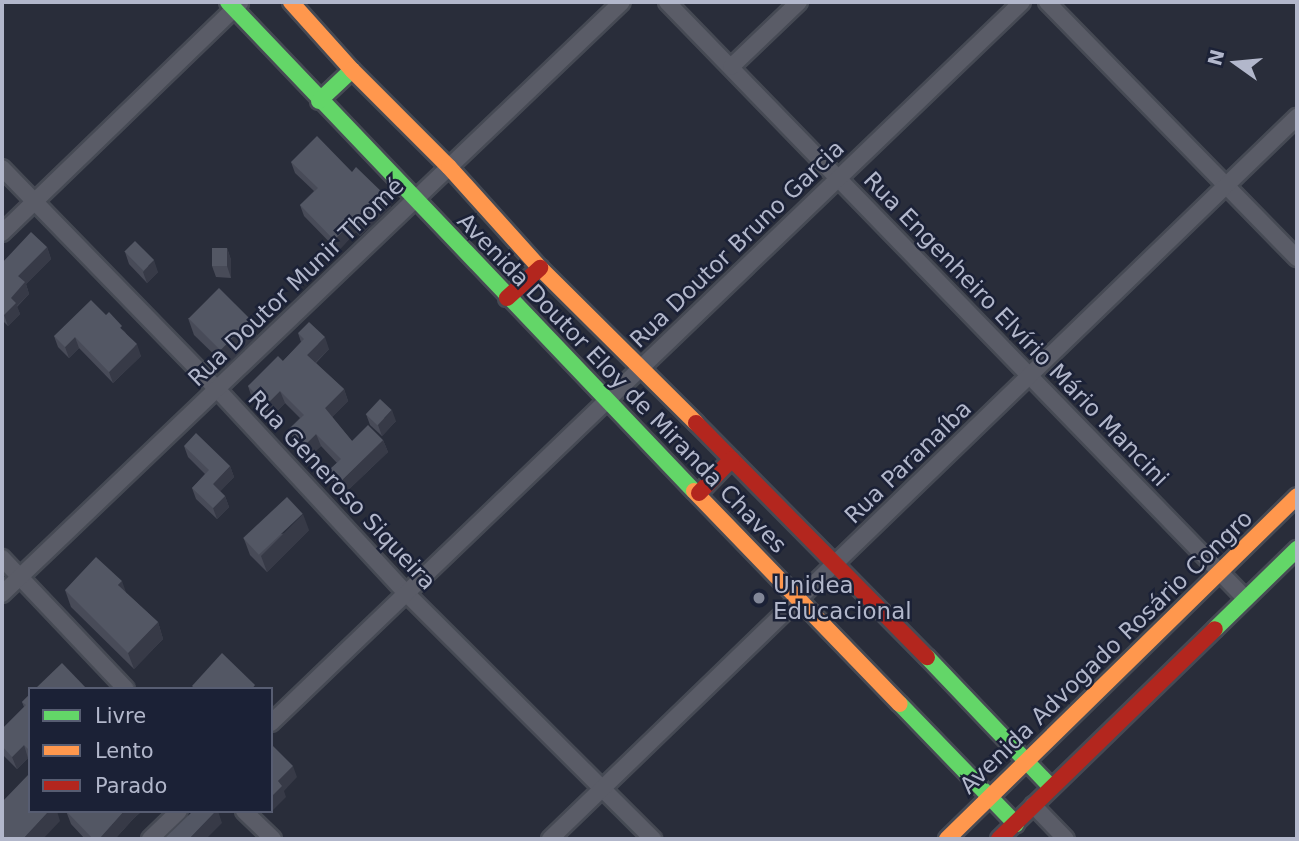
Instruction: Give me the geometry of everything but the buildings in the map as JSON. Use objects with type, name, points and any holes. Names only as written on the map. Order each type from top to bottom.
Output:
[{"type":"street","name":"Avenida Doutor Eloy de Miranda Chaves","points":[[290,2],[352,70],[449,167],[540,268],[836,562],[1051,787]]},
{"type":"street","name":"Rua Doutor Munir Thomé","points":[[2,594],[622,2]]},
{"type":"street","name":"Rua Engenheiro Elvírio Mário Mancini","points":[[667,2],[1245,598]]},
{"type":"street","points":[[731,67],[799,2]]},
{"type":"street","name":"Rua Doutor Bruno Garcia","points":[[273,721],[1021,2]]},
{"type":"street","points":[[1047,2],[1297,258]]},
{"type":"street","name":"Avenida Doutor Eloy de Miranda Chaves","points":[[235,4],[319,101],[1016,824]]},
{"type":"street","points":[[2,233],[235,4]]},
{"type":"street","points":[[319,101],[352,70]]},
{"type":"street","name":"Rua Paranaíba","points":[[550,839],[1297,117]]},
{"type":"street","name":"Rua Generoso Siqueira","points":[[2,168],[217,388],[406,593],[653,839]]},
{"type":"street","points":[[507,298],[540,268]]},
{"type":"street","points":[[699,493],[732,459]]},
{"type":"street","name":"Avenida Advogado Rosário Congro","points":[[999,839],[1051,787],[1221,573],[1297,496]]},
{"type":"street","name":"Avenida Advogado Rosário Congro","points":[[947,839],[1026,762],[1245,598],[1297,549]]},
{"type":"street","points":[[2,558],[124,687]]},
{"type":"street","points":[[1033,805],[1066,839]]},
{"type":"street","points":[[150,839],[177,813]]},
{"type":"street","points":[[246,813],[273,839]]},
{"type":"traffic: fast","points":[[228,2],[694,491]]},
{"type":"traffic: fast","points":[[319,101],[352,70]]},
{"type":"traffic: fast","points":[[1215,629],[1297,549]]},
{"type":"traffic: fast","points":[[927,657],[1051,787]]},
{"type":"traffic: fast","points":[[900,704],[1016,824]]},
{"type":"traffic: slow","points":[[291,2],[352,70],[449,167],[540,268],[696,423]]},
{"type":"traffic: slow","points":[[694,491],[900,704]]},
{"type":"traffic: slow","points":[[947,839],[1297,496]]},
{"type":"traffic: jam","points":[[507,298],[540,268]]},
{"type":"traffic: jam","points":[[696,423],[927,657]]},
{"type":"traffic: jam","points":[[699,493],[732,459]]},
{"type":"traffic: jam","points":[[999,839],[1215,629]]},
{"type":"place","name":"Unidea Educacional","points":[[759,598]]}]
